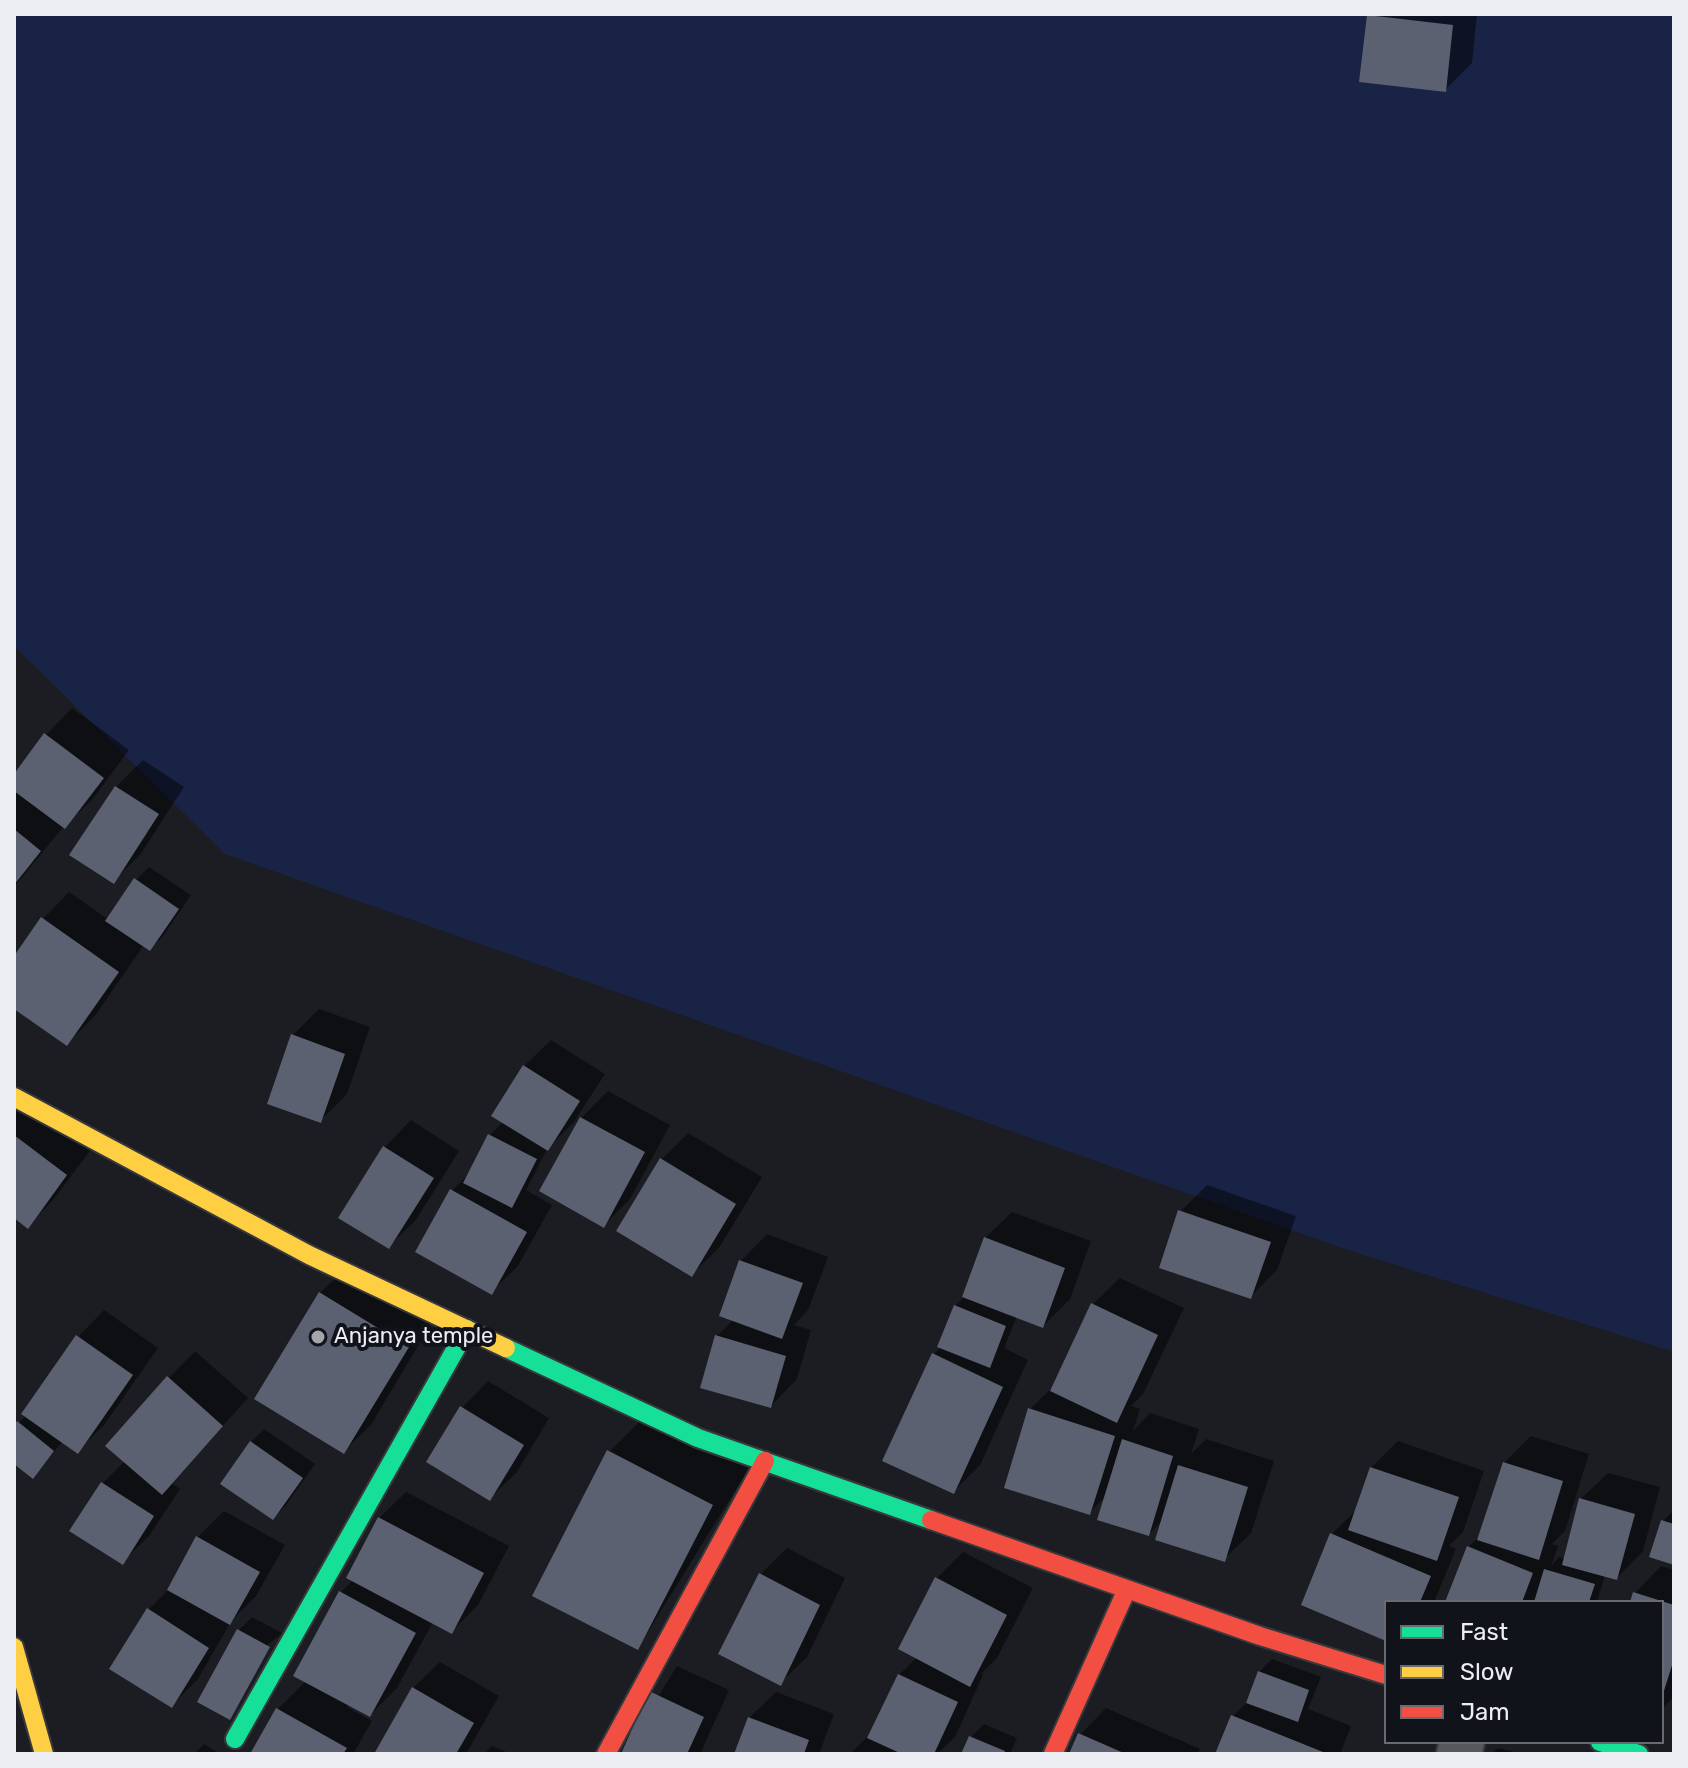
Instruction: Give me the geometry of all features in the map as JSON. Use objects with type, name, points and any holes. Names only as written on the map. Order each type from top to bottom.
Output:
[{"type":"street","points":[[14,1097],[309,1255],[698,1438],[1260,1636],[1384,1674]]},
{"type":"street","points":[[235,1739],[467,1329]]},
{"type":"street","points":[[606,1754],[765,1461]]},
{"type":"street","points":[[1053,1754],[1127,1589]]},
{"type":"street","points":[[14,1647],[44,1754]]},
{"type":"street","points":[[1606,1744],[1639,1754]]},
{"type":"shaded area","points":[[14,14],[1674,14],[1674,1352],[1351,1251],[225,854],[14,646]]},
{"type":"building","points":[[1367,15],[1453,25],[1446,92],[1359,82]]},
{"type":"building","points":[[44,733],[104,778],[65,829],[14,791],[14,774]]},
{"type":"building","points":[[115,786],[159,814],[114,884],[69,855]]},
{"type":"building","points":[[14,829],[41,851],[14,885]]},
{"type":"building","points":[[134,878],[179,909],[150,951],[105,921]]},
{"type":"building","points":[[41,917],[119,972],[67,1046],[14,1009],[14,956]]},
{"type":"building","points":[[291,1034],[345,1054],[321,1123],[267,1104]]},
{"type":"building","points":[[523,1065],[580,1101],[548,1151],[491,1116]]},
{"type":"building","points":[[580,1117],[645,1152],[604,1228],[539,1191]]},
{"type":"building","points":[[488,1134],[537,1159],[512,1208],[463,1183]]},
{"type":"building","points":[[14,1135],[67,1175],[28,1229],[14,1218]]},
{"type":"building","points":[[383,1146],[434,1178],[389,1249],[338,1218]]},
{"type":"building","points":[[660,1158],[736,1204],[692,1277],[616,1231]]},
{"type":"building","points":[[450,1189],[527,1232],[492,1295],[415,1252]]},
{"type":"building","points":[[1178,1210],[1271,1242],[1251,1299],[1159,1268]]},
{"type":"building","points":[[984,1237],[1065,1268],[1043,1328],[962,1297]]},
{"type":"building","points":[[739,1260],[803,1283],[782,1339],[719,1316]]},
{"type":"building","points":[[319,1292],[409,1347],[344,1454],[254,1399]]},
{"type":"building","points":[[1091,1303],[1158,1335],[1117,1423],[1050,1391]]},
{"type":"building","points":[[954,1305],[1006,1326],[990,1368],[937,1347]]},
{"type":"building","points":[[76,1335],[133,1375],[78,1454],[21,1414]]},
{"type":"building","points":[[715,1335],[786,1356],[771,1408],[700,1388]]},
{"type":"building","points":[[932,1353],[1003,1387],[954,1494],[882,1461]]},
{"type":"building","points":[[167,1376],[223,1426],[162,1495],[105,1446]]},
{"type":"building","points":[[460,1406],[524,1445],[490,1501],[426,1462]]},
{"type":"building","points":[[1028,1408],[1115,1436],[1090,1515],[1004,1488]]},
{"type":"building","points":[[17,1421],[54,1451],[33,1479],[14,1464],[14,1425]]},
{"type":"building","points":[[1122,1439],[1173,1456],[1149,1536],[1097,1520]]},
{"type":"building","points":[[250,1441],[303,1478],[273,1520],[220,1484]]},
{"type":"building","points":[[607,1450],[713,1505],[638,1650],[532,1596]]},
{"type":"building","points":[[1503,1462],[1563,1481],[1539,1560],[1477,1540]]},
{"type":"building","points":[[1178,1465],[1248,1487],[1225,1562],[1155,1540]]},
{"type":"building","points":[[1370,1467],[1459,1497],[1437,1561],[1348,1530]]},
{"type":"building","points":[[101,1482],[154,1516],[123,1565],[69,1531]]},
{"type":"building","points":[[1579,1498],[1635,1514],[1617,1580],[1562,1565]]},
{"type":"building","points":[[378,1517],[484,1573],[452,1634],[346,1578]]},
{"type":"building","points":[[1661,1520],[1674,1524],[1674,1565],[1649,1557]]},
{"type":"building","points":[[1330,1533],[1431,1576],[1421,1600],[1384,1600],[1384,1640],[1301,1605]]},
{"type":"building","points":[[196,1536],[260,1572],[230,1625],[167,1590]]},
{"type":"building","points":[[1467,1546],[1533,1573],[1523,1600],[1446,1600]]},
{"type":"building","points":[[1544,1569],[1595,1584],[1590,1600],[1535,1600]]},
{"type":"building","points":[[759,1573],[820,1605],[781,1686],[718,1654]]},
{"type":"building","points":[[935,1577],[1007,1615],[970,1687],[898,1649]]},
{"type":"building","points":[[339,1591],[416,1633],[370,1717],[293,1676]]},
{"type":"building","points":[[1633,1592],[1658,1600],[1631,1600]]},
{"type":"building","points":[[1664,1602],[1674,1605],[1674,1659],[1664,1691]]},
{"type":"building","points":[[147,1608],[209,1648],[172,1708],[109,1669]]},
{"type":"building","points":[[237,1629],[270,1647],[230,1720],[197,1702]]},
{"type":"building","points":[[1258,1671],[1309,1690],[1298,1722],[1246,1703]]},
{"type":"building","points":[[898,1674],[958,1702],[934,1754],[902,1754],[867,1738]]},
{"type":"building","points":[[412,1687],[474,1723],[456,1754],[374,1754]]},
{"type":"building","points":[[649,1691],[704,1717],[687,1754],[621,1754]]},
{"type":"building","points":[[276,1708],[347,1748],[343,1754],[250,1754]]},
{"type":"building","points":[[1231,1715],[1328,1754],[1215,1754]]},
{"type":"building","points":[[748,1717],[809,1740],[804,1754],[734,1754]]},
{"type":"building","points":[[1078,1733],[1126,1754],[1069,1754]]},
{"type":"building","points":[[969,1736],[1005,1751],[1004,1754],[961,1754]]},
{"type":"traffic: fast","points":[[235,1739],[467,1329]]},
{"type":"traffic: fast","points":[[506,1348],[698,1438],[931,1520]]},
{"type":"traffic: fast","points":[[1606,1744],[1639,1754]]},
{"type":"traffic: slow","points":[[14,1097],[309,1255],[506,1348]]},
{"type":"traffic: slow","points":[[14,1647],[44,1754]]},
{"type":"traffic: jam","points":[[606,1754],[765,1461]]},
{"type":"traffic: jam","points":[[931,1520],[1260,1636],[1384,1674]]},
{"type":"traffic: jam","points":[[1053,1754],[1127,1589]]},
{"type":"place","name":"Anjanya temple","points":[[318,1337]]}]
